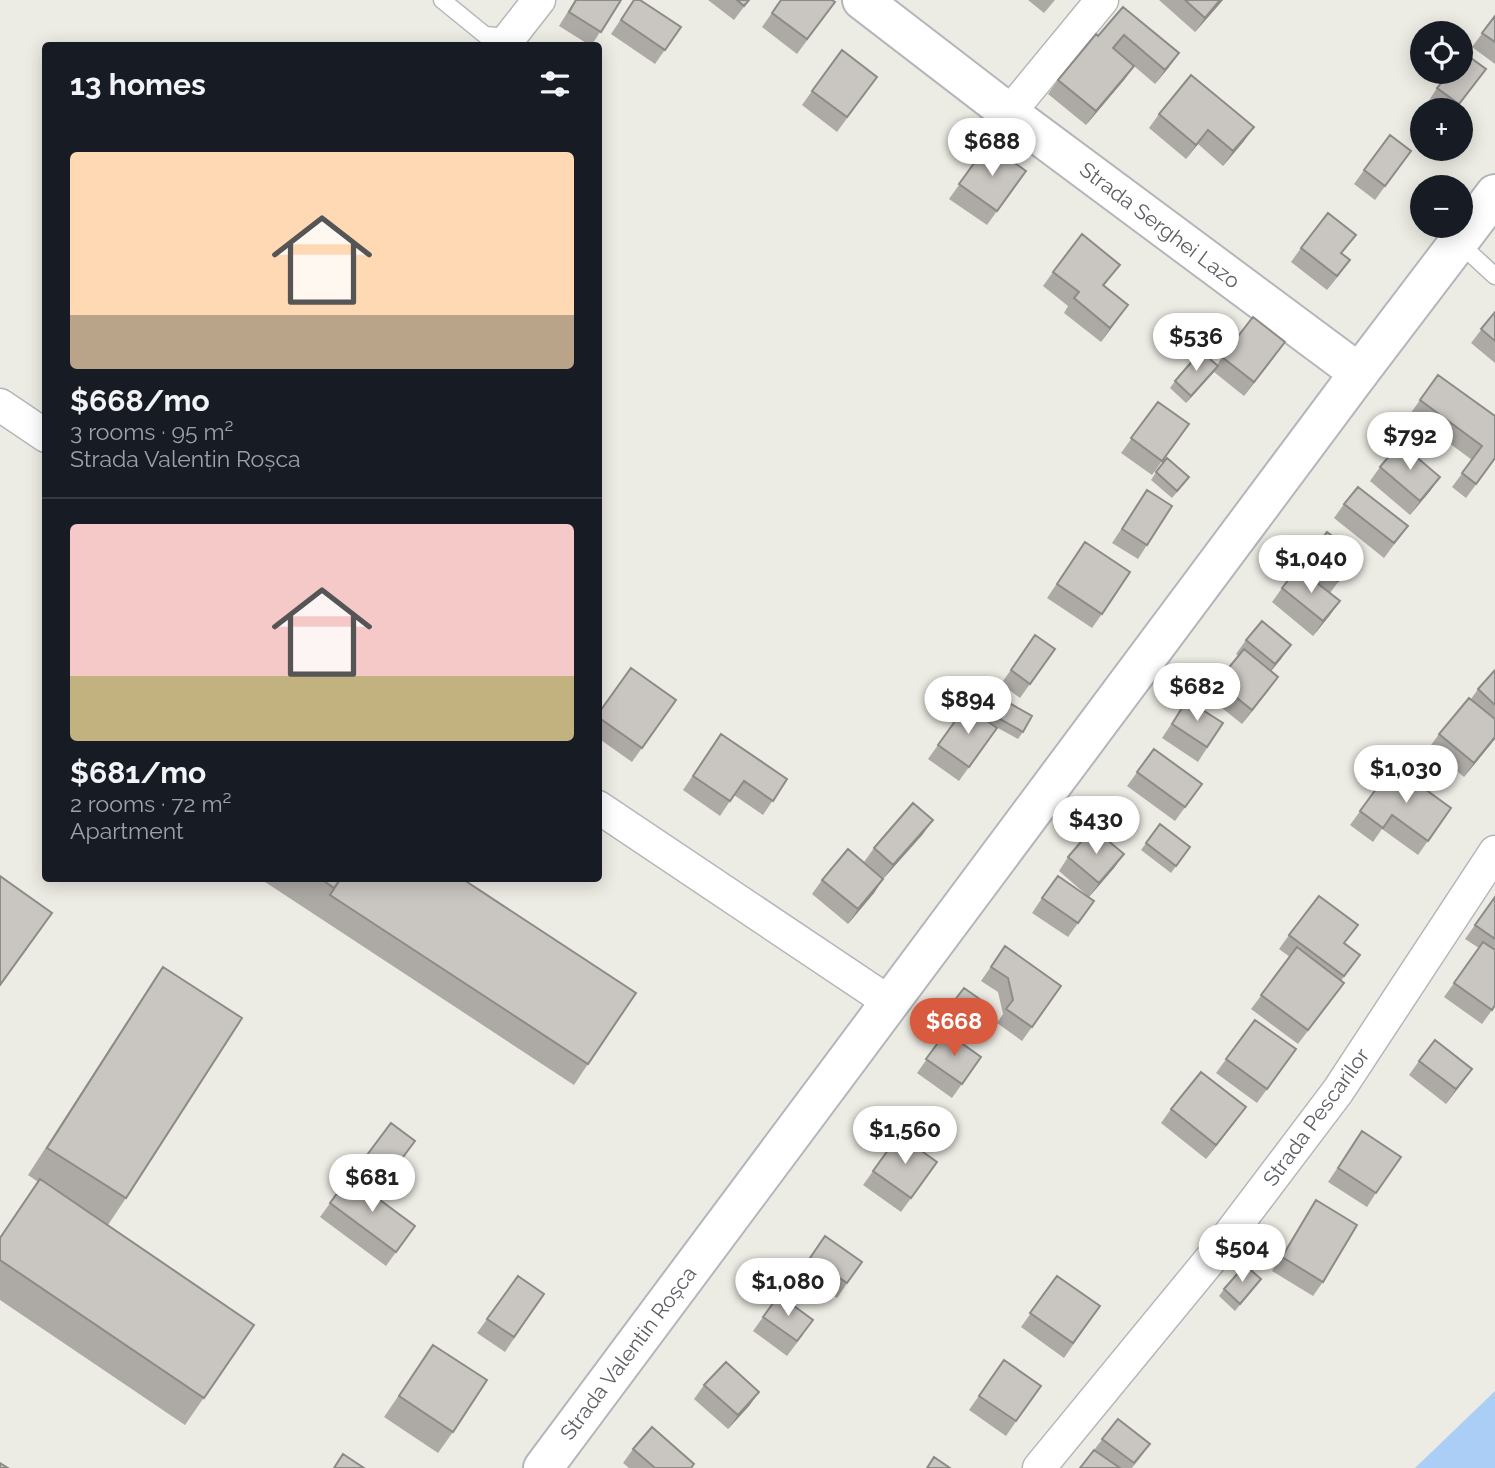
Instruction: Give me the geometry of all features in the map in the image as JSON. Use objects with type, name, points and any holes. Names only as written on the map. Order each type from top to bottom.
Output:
[{"type":"main road","name":"Strada Serghei Lazo","points":[[862,0],[1009,113],[1359,373]]},
{"type":"main road","name":"Strada Valentin Roșca","points":[[543,1468],[1495,194]]},
{"type":"street","points":[[506,41],[539,0]]},
{"type":"street","points":[[1009,113],[1102,0]]},
{"type":"street","points":[[0,405],[42,433]]},
{"type":"street","points":[[602,810],[889,1002]]},
{"type":"street","name":"Strada Pescarilor","points":[[1039,1468],[1214,1255],[1338,1091],[1495,852]]},
{"type":"lane","points":[[442,0],[485,35],[506,41]]},
{"type":"lane","points":[[1458,242],[1495,276]]},
{"type":"water","points":[[1495,1391],[1495,1468],[1415,1468]]},
{"type":"building","points":[[576,0],[621,0],[601,32],[569,12]]},
{"type":"building","points":[[634,0],[640,0],[681,27],[665,50],[621,20]]},
{"type":"building","points":[[737,0],[749,0],[744,6]]},
{"type":"building","points":[[781,0],[835,2],[807,39],[772,13]]},
{"type":"building","points":[[1185,0],[1220,0],[1205,18]]},
{"type":"building","points":[[1123,7],[1179,53],[1165,70],[1124,35],[1113,48],[1134,66],[1096,111],[1058,80],[1096,34],[1098,36]]},
{"type":"building","points":[[1495,16],[1495,42],[1482,33]]},
{"type":"building","points":[[842,50],[877,77],[847,117],[812,91]]},
{"type":"building","points":[[1473,60],[1486,69],[1464,98],[1451,98],[1437,88],[1440,84],[1473,84]]},
{"type":"building","points":[[1191,75],[1254,127],[1233,151],[1208,130],[1196,145],[1159,114]]},
{"type":"building","points":[[1390,135],[1410,150],[1385,186],[1364,170]]},
{"type":"building","points":[[988,144],[1026,171],[997,211],[959,184]]},
{"type":"building","points":[[1328,213],[1356,235],[1341,253],[1350,260],[1337,276],[1301,248]]},
{"type":"building","points":[[1082,234],[1120,265],[1103,285],[1128,305],[1110,328],[1074,298],[1079,292],[1053,272]]},
{"type":"building","points":[[1495,312],[1495,341],[1481,329]]},
{"type":"building","points":[[1253,317],[1285,342],[1254,382],[1222,357]]},
{"type":"building","points":[[1201,351],[1218,366],[1191,396],[1175,381]]},
{"type":"building","points":[[1438,375],[1495,416],[1495,458],[1476,484],[1462,473],[1482,446],[1420,400]]},
{"type":"building","points":[[1158,402],[1189,424],[1162,461],[1131,438]]},
{"type":"building","points":[[1400,443],[1440,477],[1420,501],[1380,467]]},
{"type":"building","points":[[1167,458],[1189,477],[1177,491],[1156,472]]},
{"type":"building","points":[[1358,487],[1408,526],[1394,543],[1344,504]]},
{"type":"building","points":[[1147,490],[1172,506],[1147,545],[1122,529]]},
{"type":"building","points":[[1327,532],[1358,555],[1338,581],[1308,558]]},
{"type":"building","points":[[1085,542],[1130,572],[1102,614],[1057,584]]},
{"type":"building","points":[[1298,568],[1340,601],[1323,621],[1282,588]]},
{"type":"building","points":[[1262,621],[1291,645],[1275,664],[1246,640]]},
{"type":"building","points":[[1035,635],[1055,649],[1030,684],[1011,670]]},
{"type":"building","points":[[1244,649],[1278,677],[1252,710],[1217,682]]},
{"type":"building","points":[[631,668],[676,700],[642,748],[602,720],[602,708]]},
{"type":"building","points":[[1495,670],[1495,705],[1478,689]]},
{"type":"building","points":[[1469,698],[1495,719],[1495,737],[1474,763],[1439,734]]},
{"type":"building","points":[[1004,700],[1032,716],[1023,732],[995,716]]},
{"type":"building","points":[[1187,700],[1223,723],[1207,747],[1172,724]]},
{"type":"building","points":[[966,706],[997,728],[969,767],[938,745]]},
{"type":"building","points":[[721,734],[787,779],[773,801],[744,781],[730,801],[693,776]]},
{"type":"building","points":[[1154,749],[1202,784],[1185,807],[1137,772]]},
{"type":"building","points":[[1393,766],[1451,808],[1428,841],[1392,815],[1383,828],[1360,811]]},
{"type":"building","points":[[913,803],[933,820],[893,865],[874,848]]},
{"type":"building","points":[[1160,824],[1190,847],[1176,866],[1146,843]]},
{"type":"building","points":[[1093,828],[1124,854],[1099,883],[1068,857]]},
{"type":"building","points":[[848,849],[883,879],[858,909],[822,880]]},
{"type":"building","points":[[0,876],[52,913],[0,985]]},
{"type":"building","points":[[1058,876],[1094,901],[1078,923],[1042,898]]},
{"type":"building","points":[[326,882],[338,882],[334,888]]},
{"type":"building","points":[[338,882],[467,882],[636,993],[588,1064],[330,895]]},
{"type":"building","points":[[1319,896],[1358,925],[1344,943],[1360,955],[1344,976],[1289,935]]},
{"type":"building","points":[[1495,897],[1495,939],[1475,925]]},
{"type":"building","points":[[1483,942],[1495,950],[1495,1005],[1492,1010],[1454,983]]},
{"type":"building","points":[[1005,946],[1061,986],[1032,1027],[1006,1009],[1013,1000],[1008,978],[991,967]]},
{"type":"building","points":[[1297,947],[1344,983],[1308,1030],[1261,995]]},
{"type":"building","points":[[163,967],[242,1018],[126,1198],[47,1148]]},
{"type":"building","points":[[964,988],[981,1000],[958,1030],[941,1018]]},
{"type":"building","points":[[1255,1020],[1296,1049],[1267,1089],[1226,1059]]},
{"type":"building","points":[[946,1032],[981,1057],[962,1084],[926,1059]]},
{"type":"building","points":[[1435,1040],[1472,1069],[1456,1089],[1419,1061]]},
{"type":"building","points":[[1201,1072],[1246,1107],[1216,1145],[1171,1109]]},
{"type":"building","points":[[391,1123],[415,1141],[379,1189],[355,1171]]},
{"type":"building","points":[[1362,1131],[1401,1157],[1376,1193],[1338,1168]]},
{"type":"building","points":[[899,1135],[937,1162],[911,1198],[873,1171]]},
{"type":"building","points":[[349,1177],[415,1226],[396,1252],[330,1203]]},
{"type":"building","points":[[40,1179],[254,1325],[204,1398],[0,1260],[0,1238]]},
{"type":"building","points":[[1316,1200],[1357,1225],[1323,1282],[1282,1257]]},
{"type":"building","points":[[825,1236],[862,1262],[847,1283],[810,1258]]},
{"type":"building","points":[[1245,1265],[1261,1279],[1240,1304],[1224,1289]]},
{"type":"building","points":[[518,1276],[544,1294],[514,1337],[487,1319]]},
{"type":"building","points":[[1057,1276],[1100,1306],[1073,1343],[1030,1313]]},
{"type":"building","points":[[779,1295],[813,1320],[797,1341],[763,1317]]},
{"type":"building","points":[[433,1345],[487,1380],[453,1432],[399,1396]]},
{"type":"building","points":[[1004,1360],[1041,1386],[1016,1421],[979,1396]]},
{"type":"building","points":[[726,1362],[759,1392],[738,1415],[704,1385]]},
{"type":"building","points":[[1118,1419],[1150,1444],[1134,1463],[1102,1439]]},
{"type":"building","points":[[652,1427],[694,1464],[691,1468],[655,1468],[633,1449]]},
{"type":"building","points":[[1094,1450],[1120,1468],[1080,1468]]},
{"type":"building","points":[[343,1454],[364,1468],[334,1468]]},
{"type":"building","points":[[934,1457],[950,1468],[927,1468]]}]
